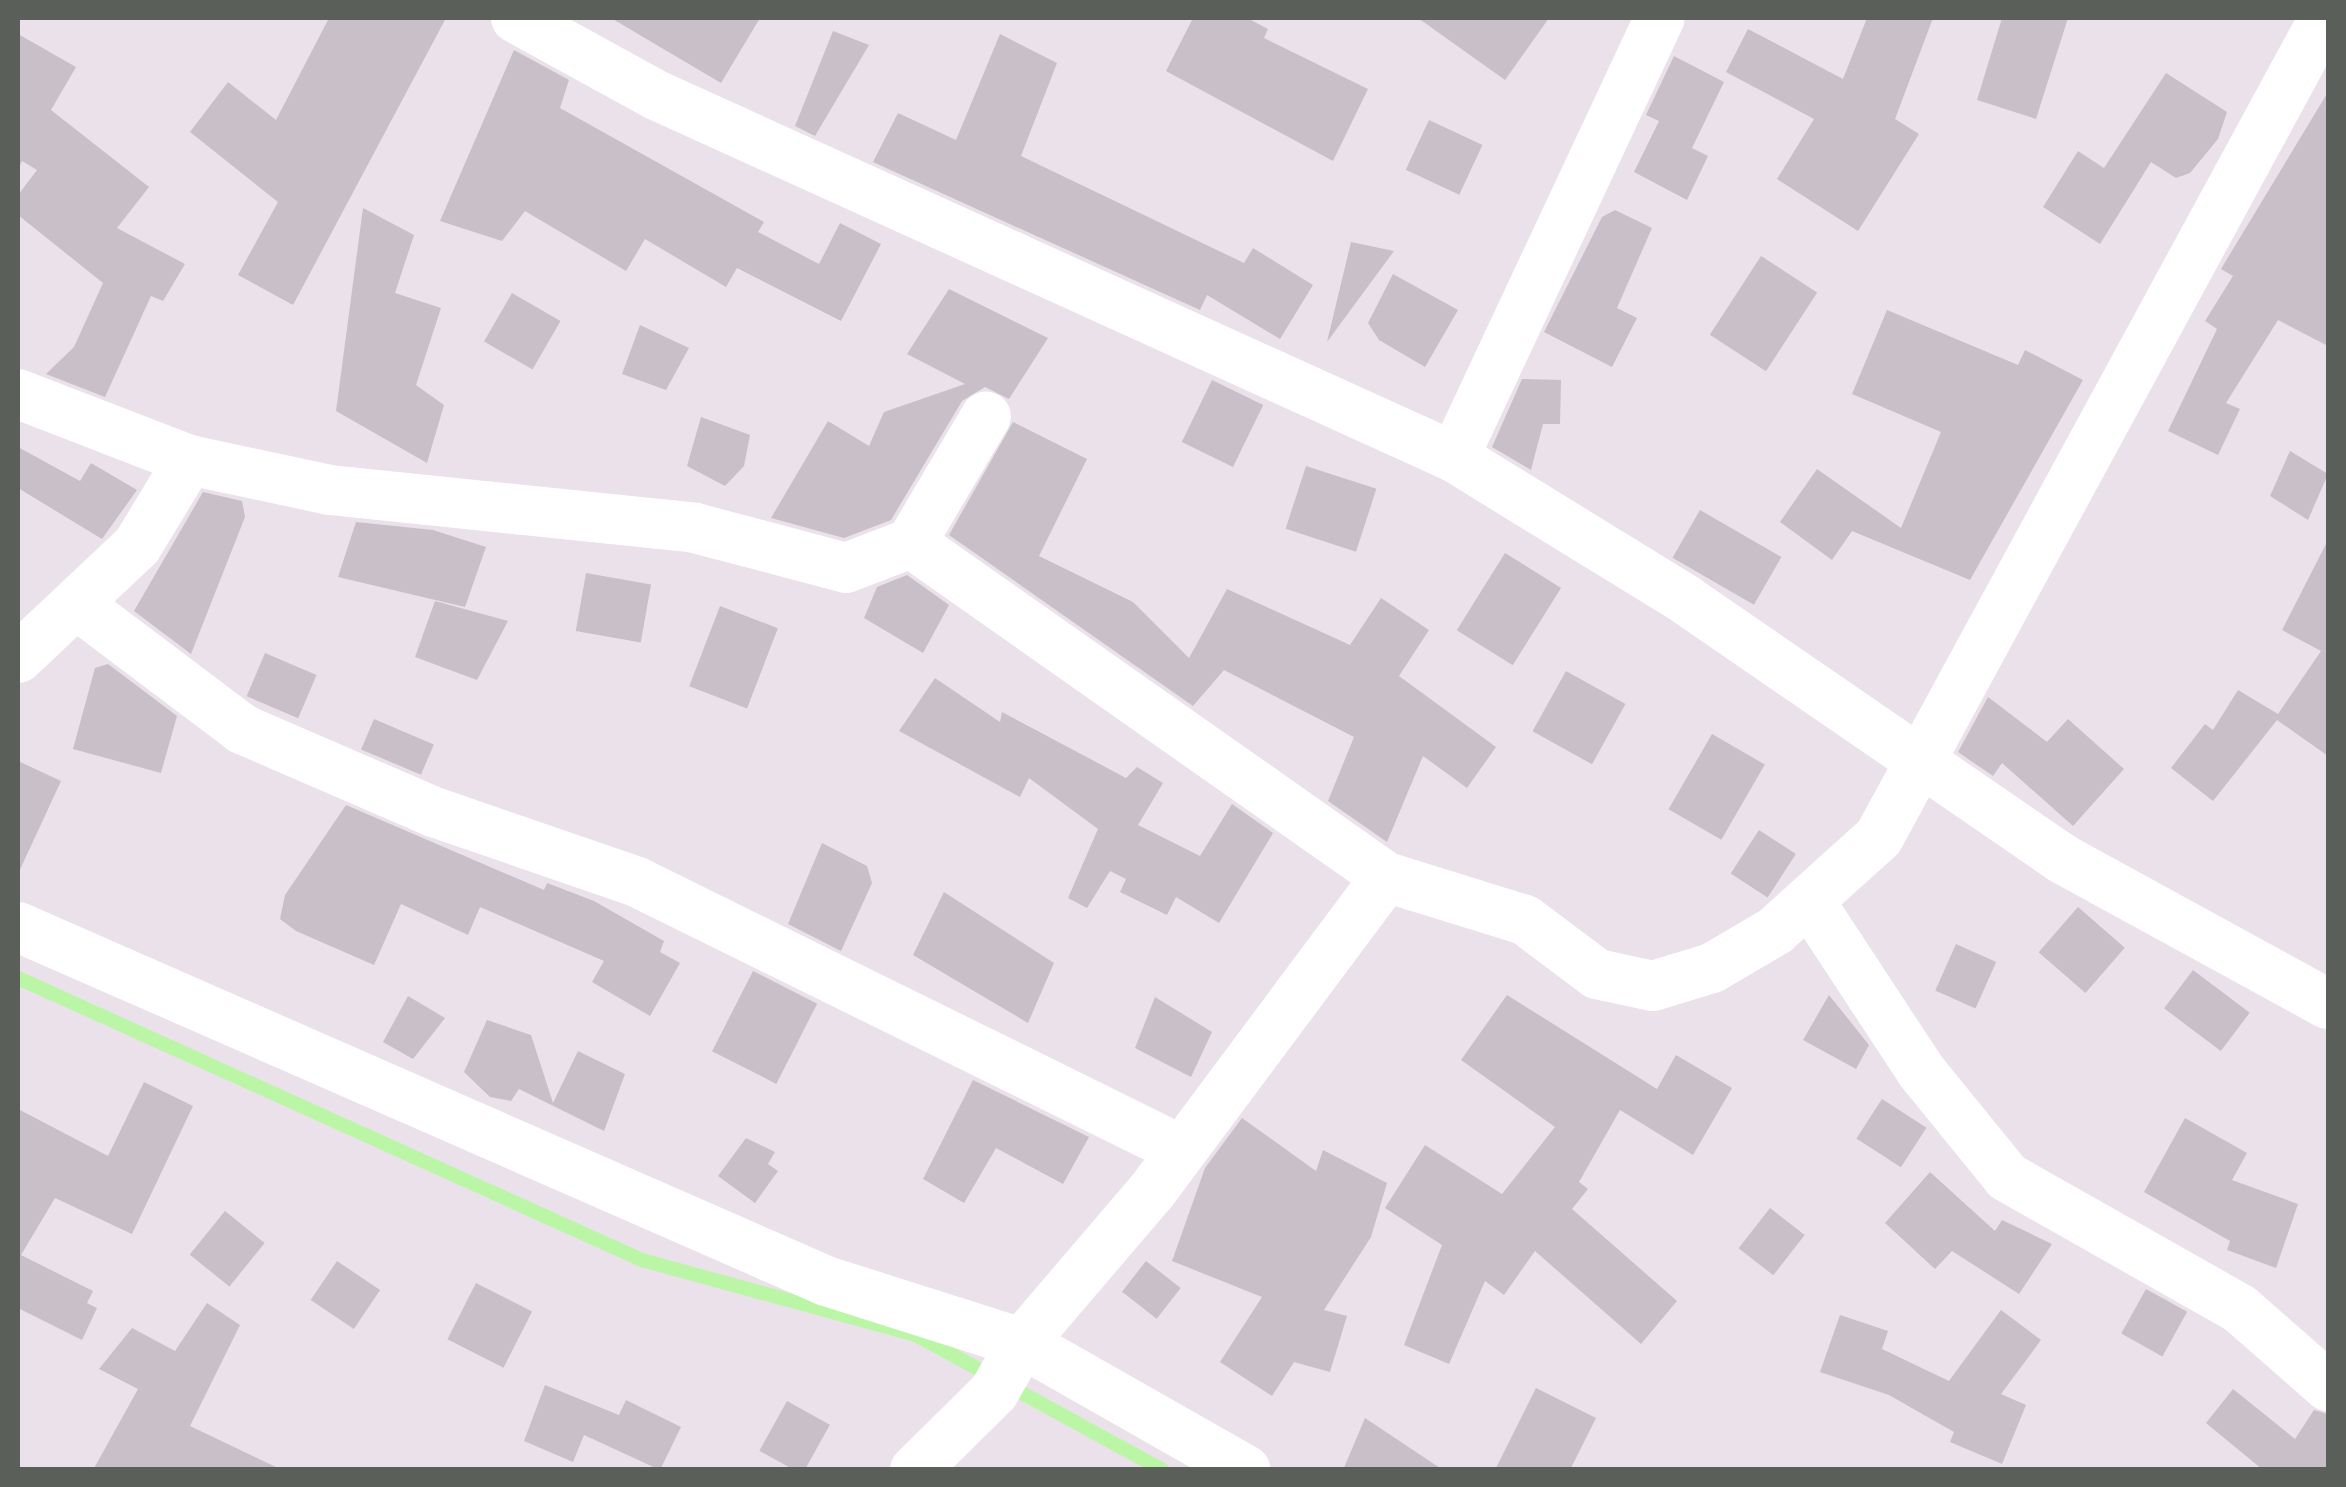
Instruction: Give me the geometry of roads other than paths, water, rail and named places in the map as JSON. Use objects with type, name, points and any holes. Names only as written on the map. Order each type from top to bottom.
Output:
[{"type":"street","points":[[516,18],[656,95],[1454,456],[1918,756],[2061,858],[2328,1004]]},
{"type":"street","points":[[1454,456],[1660,18]]},
{"type":"street","points":[[911,543],[1386,877],[1525,920],[1626,987],[1712,968],[1812,905],[1878,837],[1918,756],[2324,18]]},
{"type":"street","points":[[18,394],[188,460],[330,490],[695,528],[846,568],[911,543],[986,416]]},
{"type":"street","points":[[18,658],[79,606],[136,546],[188,460]]},
{"type":"street","points":[[79,606],[242,729],[434,812],[638,882],[1181,1150]]},
{"type":"street","points":[[915,1470],[1009,1365],[1181,1150],[1386,877]]},
{"type":"street","points":[[1812,905],[1921,1071],[2007,1177],[2240,1309],[2328,1386]]},
{"type":"street","points":[[18,927],[826,1281],[1246,1470]]},
{"type":"waterway","points":[[18,978],[642,1260],[916,1335],[1163,1470]]}]
